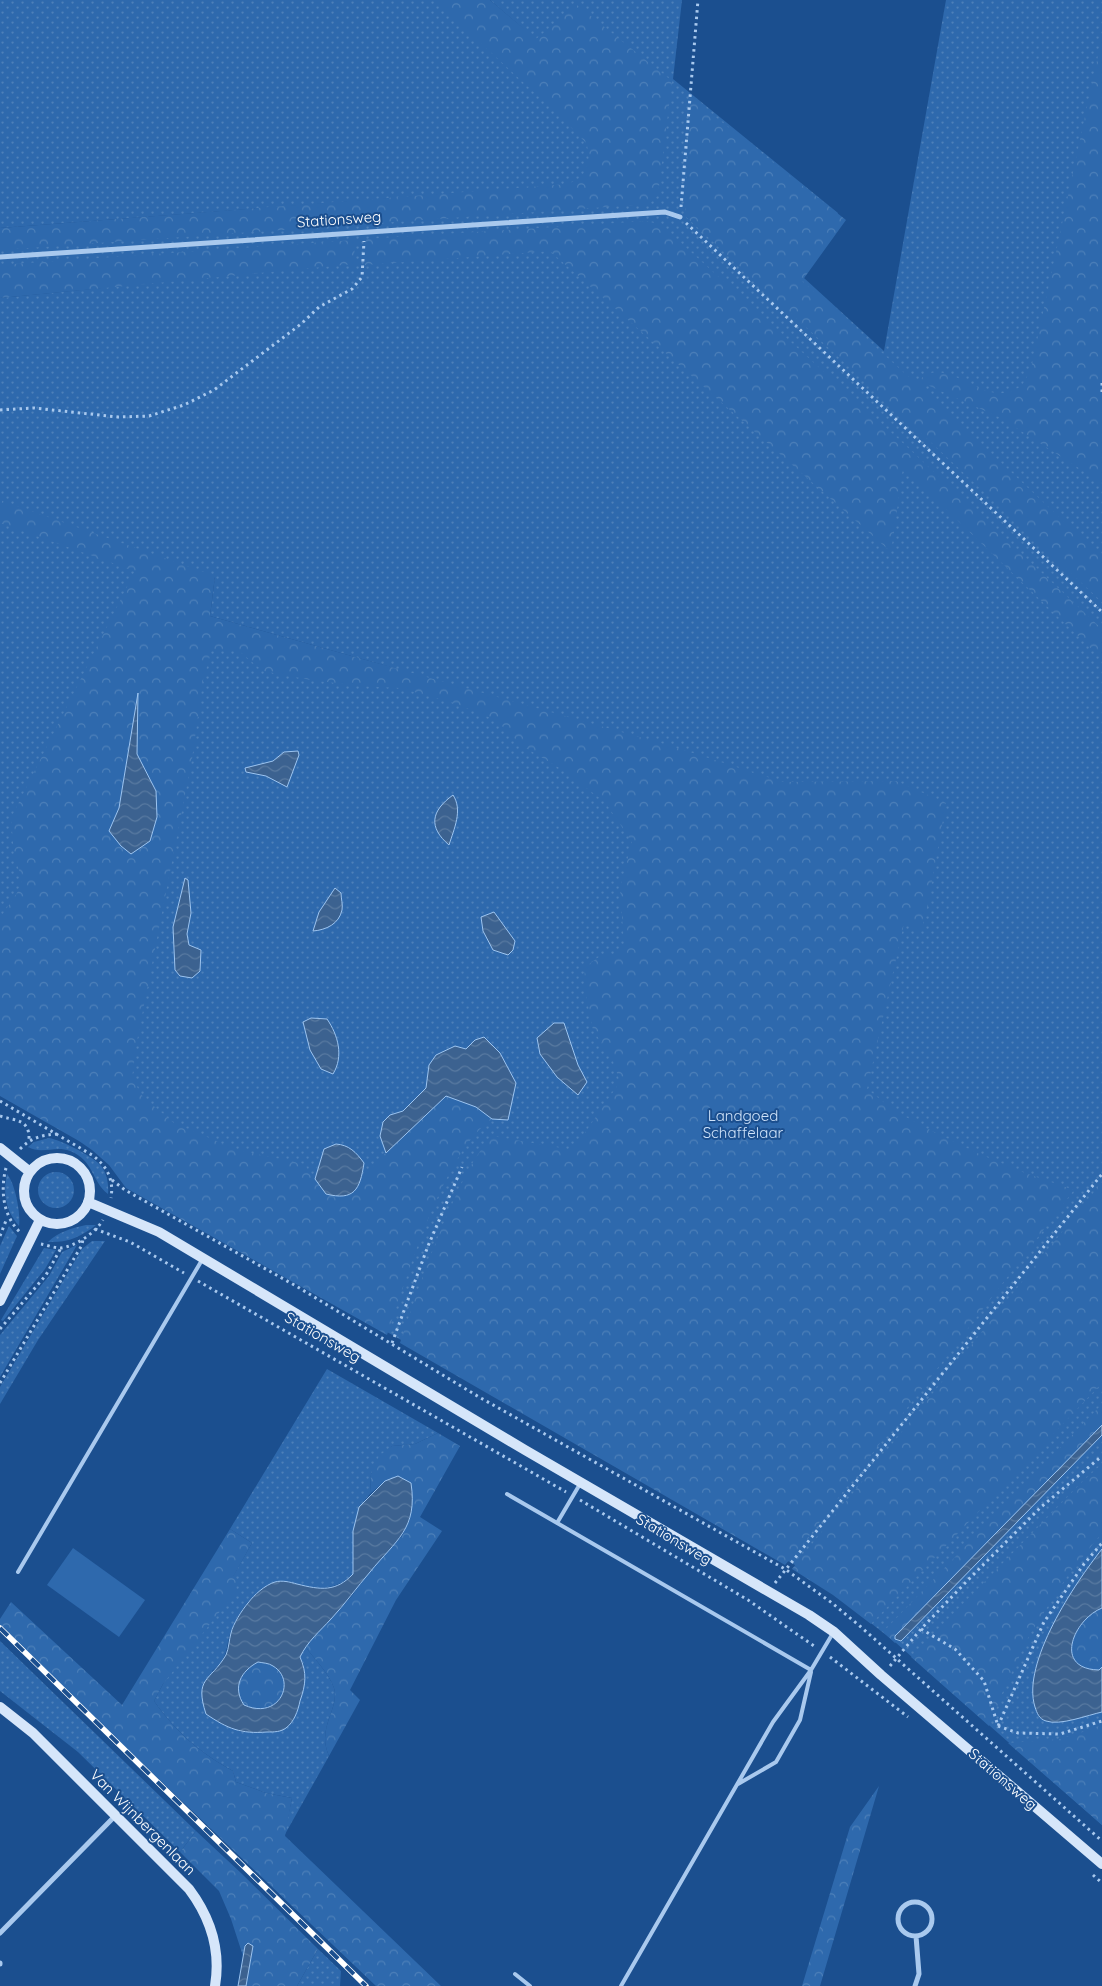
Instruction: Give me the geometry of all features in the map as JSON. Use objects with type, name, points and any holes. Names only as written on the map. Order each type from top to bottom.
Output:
[{"type":"main road","points":[[0,1148],[30,1172]]},
{"type":"main road","points":[[57,1158],[68,1160],[76,1165],[86,1177],[90,1192],[88,1202],[83,1211],[68,1222],[59,1224],[40,1220],[33,1214],[25,1198],[26,1180],[30,1172],[38,1164],[57,1158]]},
{"type":"main road","name":"Stationsweg","points":[[88,1202],[159,1232],[834,1632],[1102,1864]]},
{"type":"main road","points":[[0,1301],[40,1220]]},
{"type":"main road","name":"Van Wijnbergenlaan","points":[[0,1707],[33,1733],[117,1815],[174,1873],[199,1903],[208,1920],[214,1941],[217,1959],[215,1986]]},
{"type":"street","name":"Stationsweg","points":[[0,258],[666,212],[680,217]]},
{"type":"street","points":[[0,1933],[117,1815]]},
{"type":"street","points":[[916,1901],[930,1909],[933,1919],[930,1929],[916,1936],[910,1935],[901,1929],[898,1918],[902,1908],[910,1902],[916,1901]]},
{"type":"street","points":[[915,1986],[919,1974],[916,1936]]},
{"type":"lane","points":[[18,1572],[203,1258]]},
{"type":"lane","points":[[558,1523],[581,1482]]},
{"type":"lane","points":[[508,1494],[811,1670]]},
{"type":"lane","points":[[621,1986],[773,1722],[811,1670],[834,1632]]},
{"type":"lane","points":[[737,1785],[776,1762],[800,1720],[811,1670]]},
{"type":"lane","points":[[515,1974],[530,1986]]},
{"type":"path","points":[[698,0],[680,217],[1102,612]]},
{"type":"path","points":[[0,410],[34,408],[118,416],[149,416],[184,405],[214,390],[301,324],[319,307],[352,289],[362,277],[365,233]]},
{"type":"path","points":[[1102,383],[1102,392]]},
{"type":"path","points":[[0,1102],[102,1162],[112,1180]]},
{"type":"path","points":[[0,1116],[14,1118],[25,1125],[29,1140],[39,1136],[57,1134]]},
{"type":"path","points":[[392,1343],[428,1246],[462,1167]]},
{"type":"path","points":[[769,1592],[785,1569],[840,1504],[1102,1174]]},
{"type":"path","points":[[1,1176],[1,1195],[12,1226],[31,1240],[61,1248]]},
{"type":"path","points":[[0,1236],[8,1218]]},
{"type":"path","name":"Stationsweg","points":[[84,1238],[96,1229],[130,1242],[573,1496],[748,1600],[822,1651],[914,1722]]},
{"type":"path","points":[[0,1329],[46,1275],[61,1248],[84,1238]]},
{"type":"path","points":[[0,1382],[82,1245],[84,1238]]},
{"type":"path","points":[[896,1659],[921,1629],[1041,1507],[1102,1456]]},
{"type":"path","points":[[998,1726],[1044,1622],[1084,1564],[1102,1544]]},
{"type":"path","points":[[921,1629],[955,1649],[984,1681],[998,1726]]},
{"type":"path","points":[[998,1726],[1018,1733],[1060,1734],[1102,1721]]},
{"type":"path","points":[[1087,1870],[1102,1883]]},
{"type":"green space","name":"Landgoed Schaffelaar","points":[[0,0],[488,0],[525,30],[490,0],[682,0],[673,79],[838,213],[804,278],[884,351],[946,0],[1102,0],[1102,1825],[895,1642],[802,1569],[128,1184],[80,1136],[0,1094],[0,298],[101,288],[0,295],[0,231],[567,185],[0,228]],"holes":[[[215,576],[210,616],[394,668],[195,616]]]},
{"type":"green space","points":[[434,0],[490,0],[536,39],[577,5],[672,81],[658,195],[649,204],[0,250],[0,228],[568,184],[582,177],[589,160],[587,144],[563,119]]},
{"type":"green space","points":[[1102,37],[1102,483],[1001,418],[925,384],[920,387],[1102,557],[1102,602],[685,216],[690,97],[846,220],[802,281],[916,383],[926,375],[939,372],[984,390],[996,393],[1009,392],[1021,386],[1031,369]]},
{"type":"green space","points":[[647,221],[661,225],[905,445],[1102,629],[1102,659],[903,468],[891,552],[550,251],[365,265],[366,239]]},
{"type":"green space","points":[[355,240],[354,264],[0,298],[0,265]]},
{"type":"green space","points":[[0,500],[215,576],[210,616],[671,746],[783,782],[896,781],[946,803],[927,909],[920,935],[905,919],[867,1089],[895,1111],[977,1153],[1025,1173],[1074,1190],[785,1565],[400,1343],[418,1289],[445,1219],[465,1176],[492,1136],[573,1150],[620,1082],[612,1058],[593,1030],[584,985],[585,967],[603,954],[619,956],[624,944],[620,888],[632,842],[605,802],[561,769],[521,745],[496,720],[454,703],[400,688],[360,686],[311,680],[263,671],[239,651],[212,649],[203,680],[192,759],[137,1041],[132,1078],[143,1097],[174,1123],[238,1150],[304,1164],[326,1194],[353,1193],[379,1159],[446,1096],[476,1107],[492,1119],[474,1135],[458,1158],[443,1186],[416,1251],[387,1335],[126,1188],[109,1165],[92,1150],[0,1096],[0,918],[17,893],[22,880],[14,854],[11,818],[135,571],[0,523]],"holes":[[[137,699],[137,754],[121,846],[109,831],[119,808]]]},
{"type":"green space","points":[[49,1138],[77,1150],[98,1163],[104,1170],[108,1184],[108,1194],[102,1189],[88,1165],[78,1155],[64,1149],[38,1150],[28,1147],[34,1142]]},
{"type":"green space","points":[[56,1172],[69,1177],[74,1190],[69,1203],[56,1208],[43,1203],[38,1190],[43,1177]]},
{"type":"green space","points":[[7,1174],[13,1184],[17,1199],[19,1226],[14,1220],[6,1201]]},
{"type":"green space","points":[[1102,1182],[1102,1383],[871,1624],[833,1595],[792,1569]]},
{"type":"green space","points":[[86,1225],[96,1225],[74,1238],[48,1242],[66,1231]]},
{"type":"green space","points":[[9,1226],[17,1236],[0,1274],[0,1246]]},
{"type":"green space","points":[[92,1241],[105,1241],[38,1340],[0,1404],[0,1387],[82,1249]]},
{"type":"green space","points":[[77,1245],[0,1377],[0,1335],[49,1276],[62,1252]]},
{"type":"green space","points":[[44,1248],[56,1250],[45,1269],[3,1321],[1,1320]]},
{"type":"green space","points":[[327,1369],[438,1433],[415,1444],[392,1446],[371,1474],[370,1494],[359,1507],[353,1574],[341,1583],[329,1587],[309,1587],[286,1581],[260,1591],[247,1603],[239,1614],[231,1631],[224,1657],[212,1671],[240,1732],[277,1732],[304,1665],[300,1657],[305,1646],[332,1682],[335,1696],[325,1736],[329,1756],[284,1836],[292,1798],[266,1793],[236,1782],[233,1771],[189,1741],[154,1701],[252,1543],[230,1529]]},
{"type":"green space","points":[[1102,1404],[1102,1425],[895,1636],[897,1641],[895,1643],[883,1632]]},
{"type":"green space","points":[[438,1433],[460,1446],[420,1517],[442,1531],[396,1600],[350,1690],[360,1700],[329,1756],[325,1736],[334,1703],[334,1688],[332,1682],[305,1646],[351,1597],[369,1572],[402,1536],[410,1519],[385,1481],[370,1494],[371,1474],[379,1456],[392,1446],[415,1444]]},
{"type":"green space","points":[[1102,1464],[1102,1533],[1068,1575],[1030,1634],[989,1726],[911,1657],[1083,1481]]},
{"type":"green space","points":[[230,1529],[252,1543],[233,1577],[237,1581],[236,1591],[163,1684],[154,1701],[189,1741],[233,1771],[236,1782],[266,1793],[292,1798],[285,1836],[441,1986],[376,1986],[0,1628],[0,1619],[11,1602],[122,1705]]},
{"type":"green space","points":[[73,1548],[145,1600],[119,1637],[47,1585]]},
{"type":"green space","points":[[1100,1607],[1102,1608],[1102,1667],[1099,1670],[1079,1665],[1074,1660],[1072,1645],[1079,1628]]},
{"type":"green space","points":[[0,1641],[196,1831],[180,1852],[78,1752],[0,1691]]},
{"type":"green space","points":[[258,1662],[271,1665],[280,1672],[284,1680],[284,1688],[281,1696],[275,1703],[267,1707],[257,1708],[244,1705],[240,1698],[239,1686],[243,1675]]},
{"type":"green space","points":[[1102,1726],[1102,1825],[1008,1743],[1060,1739]]},
{"type":"green space","points":[[879,1786],[820,1986],[802,1986],[850,1827]]},
{"type":"green space","points":[[196,1831],[318,1949],[297,1986],[246,1986],[253,1946],[245,1946],[243,1956],[231,1919],[219,1891],[180,1852]]},
{"type":"green space","points":[[318,1949],[341,1971],[340,1986],[297,1986]]},
{"type":"water","points":[[138,693],[137,754],[156,791],[157,817],[150,841],[131,854],[121,846],[109,831],[119,808]]},
{"type":"water","points":[[298,751],[299,755],[287,787],[266,776],[246,772],[245,768],[273,761],[284,752]]},
{"type":"water","points":[[453,795],[456,801],[457,813],[449,845],[438,832],[435,819],[440,807]]},
{"type":"water","points":[[185,878],[188,880],[191,913],[187,934],[189,945],[201,950],[200,971],[192,978],[180,976],[175,970],[173,927]]},
{"type":"water","points":[[335,888],[341,893],[342,908],[338,919],[335,923],[323,929],[313,931],[319,912]]},
{"type":"water","points":[[494,912],[515,941],[513,950],[508,955],[493,950],[483,931],[481,917]]},
{"type":"water","points":[[311,1018],[327,1019],[337,1039],[339,1053],[333,1074],[321,1069],[310,1050],[303,1022]]},
{"type":"water","points":[[554,1023],[564,1023],[578,1065],[587,1082],[578,1095],[557,1077],[540,1054],[537,1038]]},
{"type":"water","points":[[484,1037],[500,1053],[516,1083],[508,1120],[492,1119],[476,1107],[446,1096],[386,1153],[380,1136],[383,1122],[390,1115],[403,1111],[426,1088],[429,1065],[436,1055],[455,1046],[466,1049],[475,1040]]},
{"type":"water","points":[[336,1144],[352,1150],[364,1163],[358,1187],[343,1196],[326,1194],[315,1179],[324,1149]]},
{"type":"water","points":[[1102,1425],[1102,1435],[901,1641],[895,1639],[895,1636]]},
{"type":"water","points":[[398,1476],[411,1483],[412,1499],[408,1523],[396,1542],[310,1642],[300,1657],[305,1673],[304,1689],[298,1709],[291,1723],[280,1731],[250,1732],[228,1727],[206,1714],[202,1693],[203,1686],[226,1655],[232,1629],[246,1606],[267,1585],[275,1582],[280,1581],[328,1588],[347,1580],[353,1574],[353,1531],[359,1507],[385,1481]],"holes":[[[258,1662],[271,1665],[280,1672],[284,1680],[284,1689],[281,1697],[267,1708],[244,1705],[240,1698],[240,1680],[247,1670]]]},
{"type":"water","points":[[1102,1549],[1102,1608],[1083,1622],[1076,1632],[1072,1643],[1072,1653],[1076,1661],[1084,1668],[1099,1670],[1102,1667],[1102,1712],[1066,1721],[1046,1721],[1040,1717],[1035,1707],[1033,1689],[1036,1669],[1043,1647],[1065,1602]]},
{"type":"water","points":[[248,1943],[253,1946],[246,1986],[238,1986],[245,1946]]},
{"type":"railway","points":[[0,1628],[366,1986]]}]
